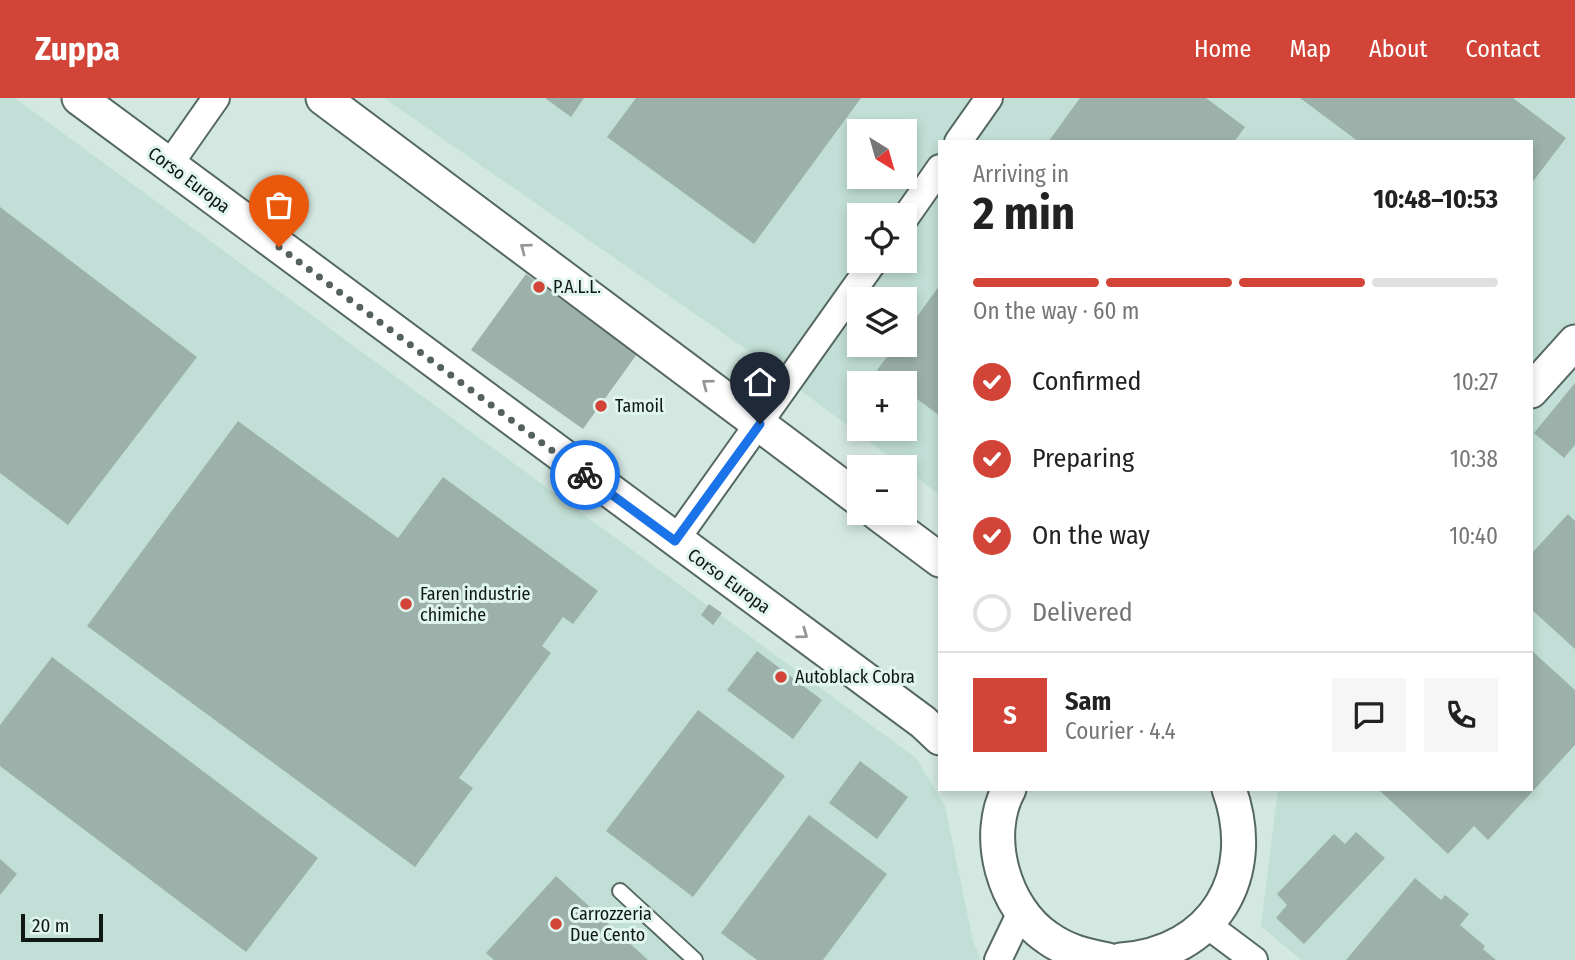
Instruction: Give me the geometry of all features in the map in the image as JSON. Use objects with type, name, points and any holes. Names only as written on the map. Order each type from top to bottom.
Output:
[{"type":"street","name":"Corso Europa","points":[[79,98],[923,722],[938,736]]},
{"type":"street","points":[[169,165],[216,98]]},
{"type":"street","points":[[323,98],[847,490]]},
{"type":"street","points":[[959,140],[989,98]]},
{"type":"street","points":[[916,203],[938,171]]},
{"type":"street","points":[[675,541],[866,273]]},
{"type":"street","points":[[1533,389],[1575,342]]},
{"type":"street","points":[[893,525],[938,559]]},
{"type":"street","points":[[981,791],[998,833]]},
{"type":"street","points":[[1008,791],[998,833],[1002,875],[1021,912],[1046,937],[1077,954],[1108,960]]},
{"type":"street","points":[[1121,960],[1146,958],[1179,945],[1206,924],[1220,907],[1231,887],[1240,848],[1237,798]]},
{"type":"street","points":[[998,960],[1021,912]]},
{"type":"street","points":[[1206,924],[1254,960]]},
{"type":"lane","points":[[620,891],[695,960]]},
{"type":"shaded area","points":[[0,98],[15,98],[916,758],[945,806],[973,941],[981,960],[0,960]]},
{"type":"shaded area","points":[[384,98],[1575,98],[1575,960],[1301,960],[1261,926],[1278,791],[1533,791],[1533,140],[938,140],[938,493],[917,478],[917,455],[887,455],[868,441],[917,441],[917,371],[847,371],[847,425],[747,350]]},
{"type":"building","points":[[545,98],[584,98],[571,117]]},
{"type":"building","points":[[636,98],[861,98],[754,244],[607,137]]},
{"type":"building","points":[[1080,98],[1206,98],[1245,127],[1235,140],[1049,140]]},
{"type":"building","points":[[1300,98],[1513,98],[1566,138],[1533,181],[1533,140],[1356,140]]},
{"type":"building","points":[[0,207],[197,357],[68,525],[0,473]]},
{"type":"building","points":[[526,274],[637,354],[583,429],[471,350]]},
{"type":"building","points":[[938,288],[938,415],[917,399],[917,371],[877,370],[887,357],[917,357],[917,317]]},
{"type":"building","points":[[1575,383],[1575,445],[1564,458],[1534,433]]},
{"type":"building","name":"Faren industrie chimiche","points":[[238,421],[398,538],[443,477],[598,591],[573,624],[563,617],[542,646],[551,653],[459,778],[473,788],[415,867],[87,626]]},
{"type":"building","points":[[1568,514],[1575,521],[1575,649],[1533,611],[1533,552]]},
{"type":"building","points":[[709,604],[722,613],[713,625],[701,615]]},
{"type":"building","points":[[757,651],[822,700],[793,739],[727,690]]},
{"type":"building","points":[[1533,652],[1575,690],[1575,745],[1533,791]]},
{"type":"building","points":[[52,657],[318,858],[246,952],[0,766],[0,725]]},
{"type":"building","points":[[698,710],[785,776],[693,897],[606,831]]},
{"type":"building","points":[[860,761],[908,797],[877,839],[829,803]]},
{"type":"building","points":[[1380,791],[1533,791],[1488,840],[1474,826],[1448,854]]},
{"type":"building","points":[[809,815],[887,874],[823,960],[757,960],[721,933]]},
{"type":"building","points":[[1356,832],[1385,858],[1304,944],[1276,918],[1287,905],[1277,894],[1334,834],[1345,844]]},
{"type":"building","points":[[0,859],[17,874],[0,895]]},
{"type":"building","points":[[556,876],[648,960],[494,960],[486,953]]},
{"type":"building","points":[[1415,878],[1441,900],[1445,895],[1469,914],[1460,925],[1485,946],[1483,949],[1496,960],[1346,960]]},
{"type":"way so far","points":[[279,247],[585,475]]},
{"type":"place","name":"P.A.L.L.","points":[[539,287]]},
{"type":"place","name":"Tamoil","points":[[601,406]]},
{"type":"place","name":"Faren industrie chimiche","points":[[406,604]]},
{"type":"place","name":"Autoblack Cobra","points":[[781,677]]},
{"type":"place","name":"Carrozzeria Due Cento","points":[[556,924]]},
{"type":"route","points":[[585,475],[675,541],[760,424]]}]
